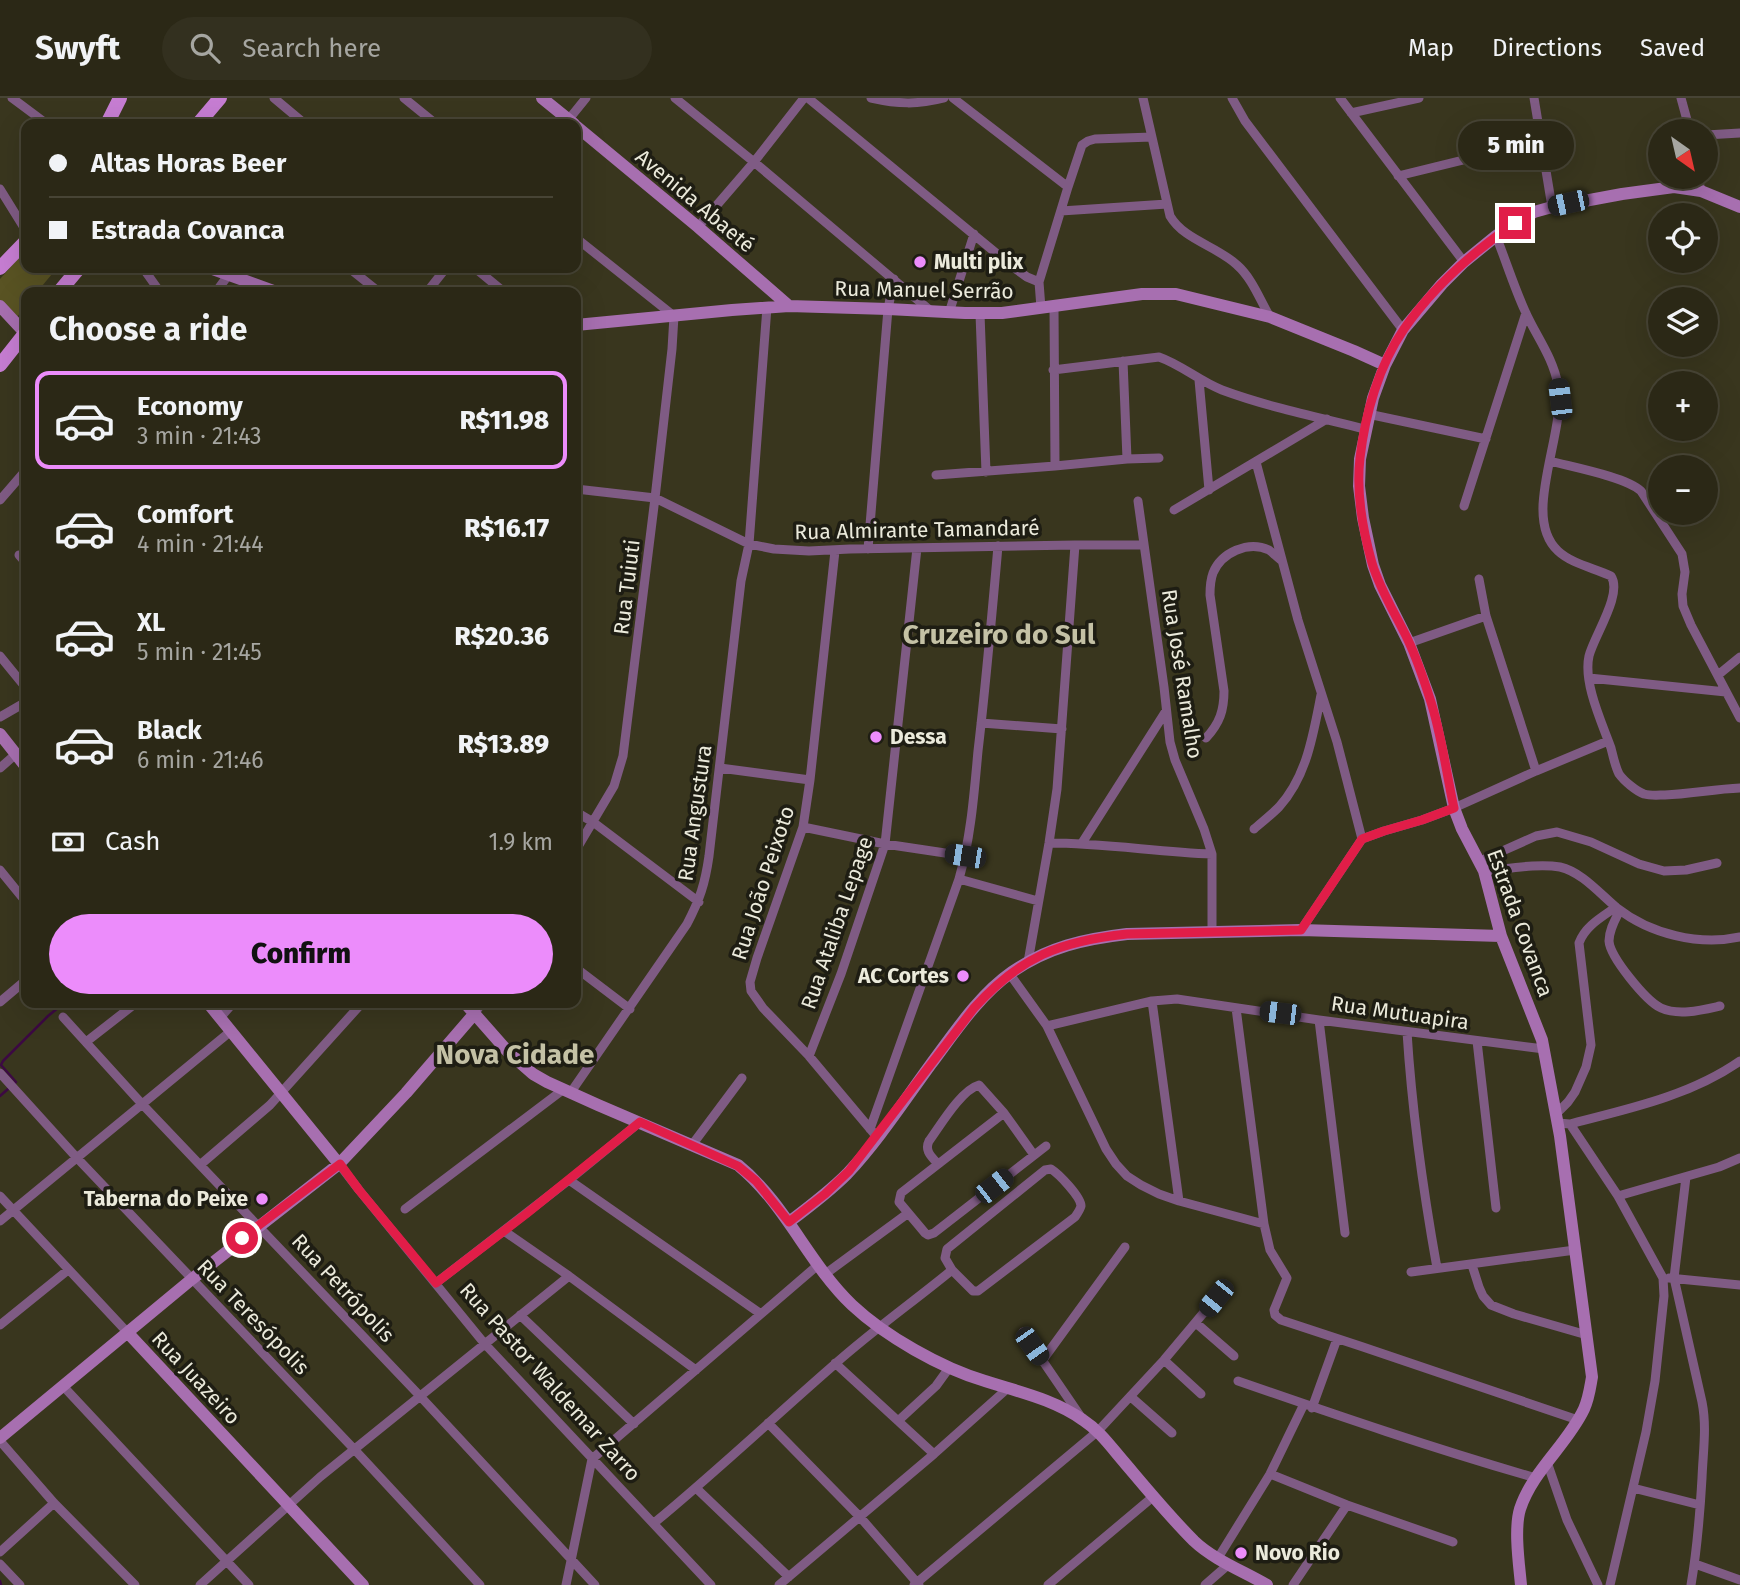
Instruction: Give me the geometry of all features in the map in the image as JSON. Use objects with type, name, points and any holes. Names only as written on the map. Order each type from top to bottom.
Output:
[{"type":"main road","points":[[110,119],[120,98]]},
{"type":"main road","points":[[202,119],[220,98]]},
{"type":"main road","points":[[0,268],[21,246]]},
{"type":"main road","points":[[0,365],[21,339]]},
{"type":"street","points":[[12,98],[40,119]]},
{"type":"street","points":[[274,98],[299,119]]},
{"type":"street","points":[[404,98],[430,119]]},
{"type":"street","name":"Avenida Abaeté","points":[[542,98],[565,119]]},
{"type":"street","points":[[574,119],[586,98]]},
{"type":"street","points":[[675,98],[933,312]]},
{"type":"street","points":[[698,227],[806,98],[1013,267],[1039,282]]},
{"type":"street","points":[[871,98],[903,104],[944,98]]},
{"type":"street","points":[[953,98],[1068,187]]},
{"type":"street","points":[[1143,98],[1170,216],[1181,229],[1229,258],[1243,271],[1270,317]]},
{"type":"street","points":[[1231,98],[1245,121],[1403,330]]},
{"type":"street","points":[[1340,98],[1464,262]]},
{"type":"street","points":[[1351,113],[1419,98]]},
{"type":"street","points":[[1534,98],[1552,207]]},
{"type":"street","points":[[1681,98],[1687,119]]},
{"type":"street","name":"Avenida Abaeté","points":[[581,132],[698,227],[789,306]]},
{"type":"street","points":[[1718,135],[1740,134]]},
{"type":"street","points":[[1055,466],[1053,370],[1048,307],[1039,282],[1082,145],[1095,139],[1152,137]]},
{"type":"street","points":[[1398,176],[1541,141]]},
{"type":"street","name":"Estrada Covanca","points":[[1521,1585],[1518,1520],[1524,1500],[1536,1478],[1578,1420],[1590,1394],[1592,1377],[1561,1120],[1537,1025],[1501,936],[1482,866],[1454,808],[1430,699],[1409,643],[1373,565],[1365,536],[1359,486],[1360,459],[1368,414],[1385,365],[1403,330],[1442,284],[1496,236],[1534,212],[1552,207],[1674,187],[1701,191],[1740,206]]},
{"type":"street","points":[[0,189],[21,223]]},
{"type":"street","points":[[1061,211],[1167,204]]},
{"type":"street","points":[[949,313],[974,234]]},
{"type":"street","points":[[1496,236],[1526,313],[1551,361],[1558,383],[1559,416],[1546,476],[1542,510],[1546,535],[1558,551],[1611,576],[1615,581],[1609,607],[1589,654],[1587,668],[1620,774],[1644,794],[1685,794],[1740,788]]},
{"type":"street","points":[[581,242],[674,316]]},
{"type":"street","points":[[226,273],[263,287]]},
{"type":"street","points":[[355,273],[373,287]]},
{"type":"street","points":[[431,287],[442,273]]},
{"type":"street","points":[[481,273],[498,287]]},
{"type":"street","points":[[220,287],[229,274]]},
{"type":"street","points":[[868,549],[888,309],[894,279]]},
{"type":"street","name":"Rua Manuel Serrão","points":[[581,325],[789,306],[1012,313],[1142,293],[1163,293],[1191,296],[1270,317],[1385,365]]},
{"type":"street","points":[[0,306],[21,328]]},
{"type":"street","name":"Rua Angustura","points":[[405,1209],[568,1090],[630,1009],[699,902],[706,877],[741,581],[749,544],[767,307]]},
{"type":"street","points":[[1464,506],[1526,313]]},
{"type":"street","points":[[980,314],[986,472]]},
{"type":"street","name":"Rua Tuiuti","points":[[581,842],[614,786],[623,756],[674,316]]},
{"type":"street","points":[[1053,370],[1159,357],[1222,390],[1365,429]]},
{"type":"street","points":[[1123,362],[1127,459]]},
{"type":"street","points":[[1199,380],[1209,490]]},
{"type":"street","points":[[1368,414],[1486,439]]},
{"type":"street","points":[[1174,510],[1327,419]]},
{"type":"street","points":[[936,475],[1159,458]]},
{"type":"street","points":[[1550,461],[1622,480],[1641,491],[1682,554],[1685,572],[1682,594],[1684,606],[1691,625],[1740,718]]},
{"type":"street","points":[[1256,462],[1298,620],[1337,742],[1362,839]]},
{"type":"street","points":[[0,500],[21,476]]},
{"type":"street","name":"Rua Almirante Tamandaré","points":[[581,490],[655,498],[749,544],[774,549],[835,551],[1144,545]]},
{"type":"street","name":"Rua José Ramalho","points":[[1138,501],[1170,742],[1212,854],[1212,932]]},
{"type":"street","points":[[1028,962],[1057,789],[1075,545]]},
{"type":"street","points":[[873,1133],[965,856],[998,546]]},
{"type":"street","points":[[1206,738],[1219,722],[1224,703],[1220,654],[1210,596],[1213,573],[1228,554],[1244,548],[1254,547],[1269,551],[1283,562]]},
{"type":"street","name":"Rua Ataliba Lepage","points":[[809,1056],[886,844],[917,548]]},
{"type":"street","name":"Rua João Peixoto","points":[[835,551],[803,827],[750,982],[755,999],[809,1056],[873,1133]]},
{"type":"street","points":[[1479,579],[1486,616],[1536,771]]},
{"type":"street","points":[[1409,643],[1486,616]]},
{"type":"street","points":[[0,656],[21,682]]},
{"type":"street","points":[[1718,675],[1740,657]]},
{"type":"street","points":[[1589,678],[1726,692]]},
{"type":"street","points":[[1254,829],[1279,806],[1304,768],[1322,694]]},
{"type":"street","points":[[0,718],[21,705]]},
{"type":"street","points":[[1082,843],[1166,711]]},
{"type":"street","points":[[981,723],[1062,729]]},
{"type":"street","points":[[0,734],[21,760]]},
{"type":"street","points":[[1301,930],[1362,839],[1454,808],[1608,741]]},
{"type":"street","points":[[0,768],[16,754]]},
{"type":"street","points":[[720,768],[810,780]]},
{"type":"street","points":[[581,815],[699,902]]},
{"type":"street","points":[[803,827],[886,844],[965,856]]},
{"type":"street","points":[[1482,866],[1536,836],[1557,832],[1591,842],[1639,864],[1664,871],[1686,870],[1717,863]]},
{"type":"street","points":[[1049,844],[1082,843],[1212,854]]},
{"type":"street","points":[[1482,866],[1561,867],[1585,881],[1618,909],[1651,928],[1702,940],[1740,937]]},
{"type":"street","points":[[0,870],[21,896]]},
{"type":"street","points":[[959,879],[1038,901]]},
{"type":"street","points":[[1618,909],[1609,941],[1611,948],[1634,984],[1650,1001],[1670,1011],[1694,1011],[1720,1006]]},
{"type":"street","points":[[1561,1120],[1586,1067],[1591,1045],[1578,943],[1587,928],[1618,909]]},
{"type":"street","points":[[789,1222],[849,1171],[873,1133],[990,991],[1028,962],[1064,945],[1127,934],[1301,930],[1501,936]]},
{"type":"street","points":[[581,972],[630,1009]]},
{"type":"street","points":[[1009,974],[1047,1026],[1106,1149],[1127,1176],[1160,1194],[1264,1224]]},
{"type":"street","points":[[0,1001],[21,985]]},
{"type":"street","name":"Rua Mutuapira","points":[[1047,1026],[1152,1001],[1177,999],[1544,1049]]},
{"type":"street","points":[[1152,1001],[1179,1200]]},
{"type":"street","points":[[86,1042],[130,1008]]},
{"type":"street","name":"Rua Pastor Waldemar Zarro","points":[[212,1008],[484,1343],[711,1585]]},
{"type":"street","points":[[220,1018],[229,1008]]},
{"type":"street","points":[[200,1165],[270,1105],[358,1008]]},
{"type":"street","points":[[135,1585],[54,1503],[0,1439],[192,1279],[340,1164],[406,1093],[478,1008],[523,1066],[547,1082],[738,1166],[756,1181],[789,1222],[821,1270],[852,1305],[879,1326],[949,1368],[1052,1402],[1082,1419],[1098,1431],[1207,1552],[1267,1585]]},
{"type":"street","points":[[1236,1008],[1264,1224],[1270,1250],[1287,1278],[1274,1310],[1277,1318],[1578,1420]]},
{"type":"street","name":"Rua Petrópolis","points":[[63,1017],[595,1585]]},
{"type":"street","points":[[1320,1020],[1345,1233]]},
{"type":"street","points":[[0,1222],[230,1031]]},
{"type":"street","points":[[1407,1032],[1427,1213],[1437,1268]]},
{"type":"street","points":[[1477,1041],[1496,1208]]},
{"type":"street","points":[[1561,1120],[1615,1113],[1689,1089],[1740,1061]]},
{"type":"street","name":"Rua Teresópolis","points":[[0,1073],[480,1585]]},
{"type":"street","points":[[692,1144],[742,1078]]},
{"type":"street","points":[[938,1164],[927,1151],[927,1145],[956,1105],[972,1087],[979,1085],[1004,1113],[1034,1155]]},
{"type":"street","points":[[1004,1113],[901,1193],[899,1202],[925,1233],[934,1233],[1046,1146]]},
{"type":"street","points":[[1561,1120],[1618,1196],[1664,1278],[1655,1381],[1646,1432],[1610,1585]]},
{"type":"street","points":[[436,1283],[640,1122]]},
{"type":"street","points":[[1618,1196],[1719,1167],[1740,1158]]},
{"type":"street","points":[[1051,1169],[1059,1175],[1079,1199],[1081,1207],[1075,1217],[978,1291],[970,1289],[952,1270],[945,1258],[947,1249],[1045,1170],[1051,1169]]},
{"type":"street","points":[[1686,1177],[1674,1278],[1704,1414],[1700,1505],[1691,1585]]},
{"type":"street","points":[[569,1180],[761,1314]]},
{"type":"street","name":"Rua Juazeiro","points":[[0,1196],[363,1585]]},
{"type":"street","points":[[566,1585],[592,1459],[761,1314],[821,1270],[907,1214]]},
{"type":"street","points":[[504,1230],[696,1370]]},
{"type":"street","points":[[1042,1360],[1125,1247]]},
{"type":"street","points":[[1411,1272],[1575,1250]]},
{"type":"street","points":[[1472,1265],[1479,1287],[1490,1304],[1514,1314],[1587,1335]]},
{"type":"street","points":[[0,1325],[68,1270]]},
{"type":"street","points":[[654,1523],[835,1363],[952,1270]]},
{"type":"street","points":[[200,1585],[354,1449],[569,1276]]},
{"type":"street","points":[[1664,1278],[1740,1284]]},
{"type":"street","points":[[768,1423],[860,1517],[917,1584],[1098,1431],[1164,1360],[1216,1298]]},
{"type":"street","points":[[520,1315],[634,1423]]},
{"type":"street","points":[[1196,1322],[1234,1356]]},
{"type":"street","points":[[1023,1332],[1082,1419]]},
{"type":"street","points":[[1205,1585],[1224,1561],[1308,1406],[1337,1339]]},
{"type":"street","points":[[1164,1360],[1200,1394]]},
{"type":"street","points":[[835,1363],[934,1454]]},
{"type":"street","points":[[898,1421],[936,1387],[949,1368]]},
{"type":"street","points":[[1238,1381],[1456,1455],[1536,1478]]},
{"type":"street","points":[[63,1387],[249,1585]]},
{"type":"street","points":[[779,1585],[1008,1388]]},
{"type":"street","points":[[1131,1397],[1172,1433]]},
{"type":"street","points":[[1547,1462],[1567,1520],[1598,1585]]},
{"type":"street","points":[[1270,1474],[1347,1505],[1453,1542]]},
{"type":"street","points":[[696,1488],[789,1577]]},
{"type":"street","points":[[1633,1488],[1700,1505]]},
{"type":"street","points":[[1048,1585],[1154,1496]]},
{"type":"street","points":[[0,1552],[54,1503]]},
{"type":"street","points":[[1293,1585],[1347,1505]]},
{"type":"street","points":[[0,1564],[20,1585]]},
{"type":"street","points":[[1695,1564],[1740,1580]]},
{"type":"shaded area","points":[[21,256],[21,273],[53,273],[41,287],[21,287],[21,312],[17,317],[0,301],[0,279]]},
{"type":"waterway","points":[[0,1096],[16,1082],[1,1065],[3,1061],[58,1008]]},
{"type":"waterway","points":[[0,1581],[1,1585]]},
{"type":"place","name":"Multi plix","points":[[920,262]]},
{"type":"place","name":"Dessa","points":[[876,737]]},
{"type":"place","name":"AC Cortes","points":[[963,976]]},
{"type":"place","name":"Taberna do Peixe","points":[[262,1199]]},
{"type":"place","name":"Novo Rio","points":[[1241,1553]]},
{"type":"district","name":"Cruzeiro do Sul","points":[[999,634]]},
{"type":"district","name":"Nova Cidade","points":[[515,1054]]},
{"type":"route","points":[[242,1238],[340,1164],[436,1283],[640,1122],[738,1166],[756,1181],[789,1222],[838,1183],[877,1137],[974,1008],[1009,974],[1028,962],[1064,945],[1101,937],[1301,930],[1362,839],[1454,808],[1430,699],[1409,643],[1380,585],[1365,536],[1359,486],[1360,459],[1373,398],[1385,365],[1403,330],[1464,262],[1515,223]]}]
